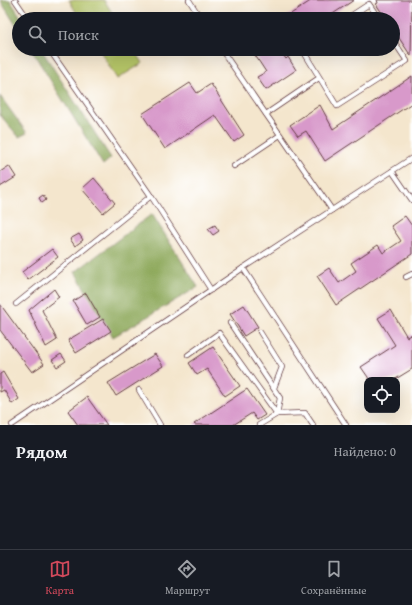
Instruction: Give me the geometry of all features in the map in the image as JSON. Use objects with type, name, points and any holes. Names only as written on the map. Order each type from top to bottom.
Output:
[{"type":"lane","points":[[15,0],[23,12]]},
{"type":"lane","points":[[189,0],[197,12]]},
{"type":"lane","points":[[357,12],[369,4],[374,12]]},
{"type":"lane","points":[[306,56],[337,106],[407,61],[400,50]]},
{"type":"lane","points":[[54,56],[151,196],[211,290]]},
{"type":"lane","points":[[226,56],[332,210]]},
{"type":"lane","points":[[266,114],[319,78]]},
{"type":"lane","points":[[234,166],[280,135]]},
{"type":"lane","points":[[12,425],[243,268],[412,158]]},
{"type":"lane","points":[[392,171],[412,200]]},
{"type":"lane","points":[[16,304],[151,196]]},
{"type":"lane","points":[[243,268],[346,425]]},
{"type":"lane","points":[[406,277],[412,274]]},
{"type":"lane","points":[[230,323],[280,398],[277,414]]},
{"type":"lane","points":[[260,332],[282,367],[274,388]]},
{"type":"lane","points":[[188,355],[219,333],[277,414]]},
{"type":"lane","points":[[139,390],[160,425]]},
{"type":"lane","points":[[260,425],[277,414],[305,413],[313,425]]},
{"type":"green space","points":[[0,0],[10,0],[18,12],[12,12],[12,19]]},
{"type":"green space","points":[[69,0],[104,0],[112,12],[76,12]]},
{"type":"green space","points":[[35,56],[45,56],[111,158],[103,165]]},
{"type":"green space","points":[[103,56],[138,56],[143,63],[117,79]]},
{"type":"green space","points":[[0,96],[27,133],[19,137],[0,115]]},
{"type":"green space","points":[[152,214],[198,287],[113,337],[75,272]]},
{"type":"building","points":[[312,0],[354,0],[336,12],[294,12]]},
{"type":"building","points":[[377,0],[412,0],[411,56],[400,40],[400,12],[381,12],[376,4],[378,3]]},
{"type":"building","points":[[256,56],[284,56],[286,59],[288,57],[296,70],[266,90],[257,77],[266,72]]},
{"type":"building","points":[[412,76],[412,103],[325,161],[306,131],[298,136],[290,125],[320,105],[333,129]]},
{"type":"building","points":[[190,83],[197,93],[211,84],[244,135],[234,142],[215,115],[165,149],[142,114]]},
{"type":"building","points":[[9,166],[16,177],[0,187],[0,172]]},
{"type":"building","points":[[94,178],[115,203],[103,213],[82,189]]},
{"type":"building","points":[[43,195],[46,200],[42,203],[39,198]]},
{"type":"building","points":[[405,216],[412,226],[412,254],[336,305],[317,276],[329,268],[339,283],[356,271],[351,263],[378,245],[383,253],[401,241],[391,226]]},
{"type":"building","points":[[215,225],[219,231],[213,235],[208,229]]},
{"type":"building","points":[[79,234],[83,240],[75,246],[70,239]]},
{"type":"building","points":[[52,249],[58,257],[28,280],[22,272]]},
{"type":"building","points":[[54,289],[59,297],[42,310],[57,340],[46,347],[29,310]]},
{"type":"building","points":[[86,293],[100,317],[87,325],[73,301]]},
{"type":"building","points":[[0,304],[44,364],[32,372],[0,330]]},
{"type":"building","points":[[244,305],[258,327],[244,336],[230,314]]},
{"type":"building","points":[[391,310],[407,337],[412,334],[412,369],[399,377],[368,377],[361,367],[395,345],[378,318]]},
{"type":"building","points":[[103,319],[111,331],[76,353],[68,340]]},
{"type":"building","points":[[213,347],[240,386],[225,396],[207,369],[197,375],[189,363]]},
{"type":"building","points":[[61,354],[66,361],[57,367],[52,360]]},
{"type":"building","points":[[155,354],[163,366],[116,396],[108,383]]},
{"type":"building","points":[[3,372],[19,399],[12,404],[4,390],[0,392],[0,374]]},
{"type":"building","points":[[247,389],[265,415],[257,420],[252,413],[233,425],[194,424]]},
{"type":"building","points":[[87,397],[107,425],[78,425],[68,411]]}]
